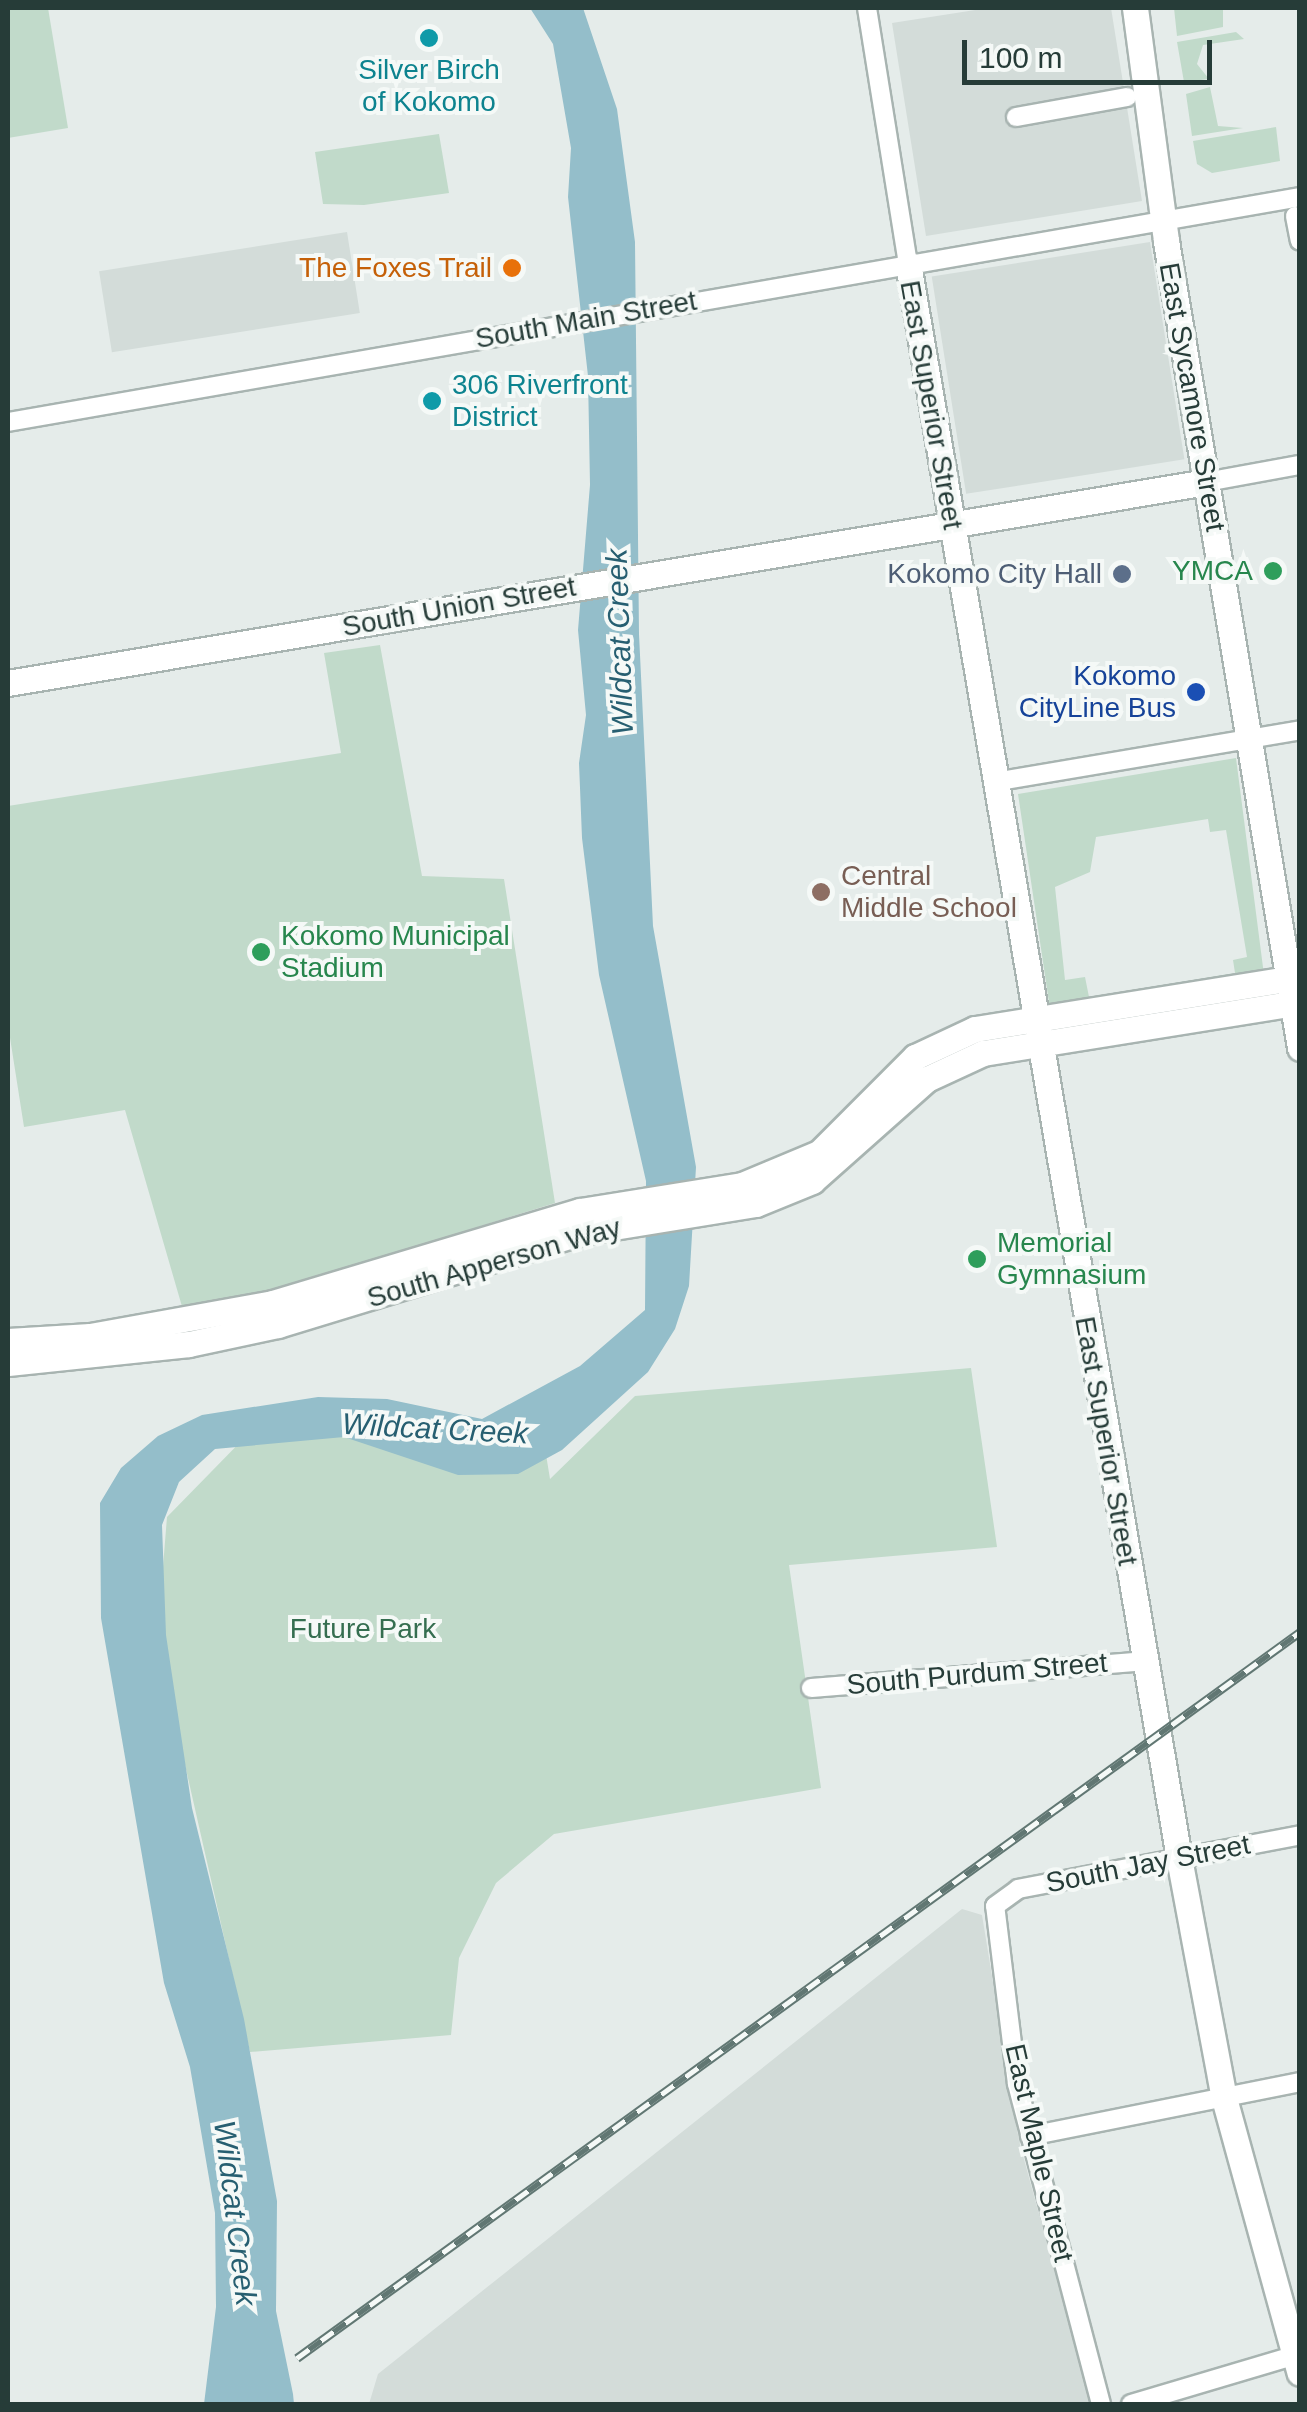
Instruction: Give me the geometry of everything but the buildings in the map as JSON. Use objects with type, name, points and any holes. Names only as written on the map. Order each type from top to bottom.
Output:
[{"type":"street","points":[[867,8],[908,264]]},
{"type":"street","name":"East Sycamore Street","points":[[1135,8],[1206,482],[1295,990],[1300,1048]]},
{"type":"street","points":[[1016,117],[1127,98]]},
{"type":"street","name":"South Main Street","points":[[8,422],[1300,197]]},
{"type":"street","points":[[1296,216],[1300,241]]},
{"type":"street","name":"East Superior Street","points":[[908,264],[1179,1858],[1224,2098],[1298,2360]]},
{"type":"street","points":[[1206,482],[1300,465]]},
{"type":"street","name":"South Union Street","points":[[8,683],[1206,482]]},
{"type":"street","points":[[994,782],[1300,730]]},
{"type":"street","name":"South Apperson Way","points":[[8,1341],[106,1333],[273,1303],[590,1220],[743,1196],[818,1154],[936,1045],[975,1029],[1036,1032],[1295,990]]},
{"type":"street","name":"South Apperson Way","points":[[8,1363],[142,1352],[260,1329],[590,1220]]},
{"type":"street","name":"South Purdum Street","points":[[811,1688],[1144,1661]]},
{"type":"street","name":"South Jay Street","points":[[1000,1899],[1018,1890],[1300,1835]]},
{"type":"street","name":"East Maple Street","points":[[1000,1899],[993,1929],[1030,2136],[1101,2404]]},
{"type":"street","points":[[1030,2136],[1300,2082]]},
{"type":"street","points":[[1131,2404],[1298,2360]]},
{"type":"shaded area","points":[[988,8],[1111,8],[1142,201],[926,236],[892,23]]},
{"type":"shaded area","points":[[347,232],[360,313],[112,352],[99,271]]},
{"type":"shaded area","points":[[1150,242],[1184,459],[966,494],[932,277]]},
{"type":"shaded area","points":[[962,1909],[982,1915],[1019,2141],[1091,2404],[369,2404],[378,2374]]},
{"type":"green space","points":[[8,8],[48,8],[68,128],[8,138]]},
{"type":"green space","points":[[1174,8],[1223,8],[1223,27],[1177,36]]},
{"type":"green space","points":[[1236,32],[1244,39],[1203,45],[1197,64],[1209,79],[1184,82],[1177,42]]},
{"type":"green space","points":[[1210,87],[1218,126],[1243,128],[1192,136],[1186,94]]},
{"type":"green space","points":[[1276,127],[1280,161],[1212,173],[1197,164],[1193,141]]},
{"type":"green space","points":[[439,134],[449,193],[364,205],[323,204],[315,152]]},
{"type":"green space","name":"Kokomo Municipal Stadium","points":[[380,645],[422,876],[504,879],[555,1203],[256,1296],[183,1310],[125,1110],[24,1127],[8,1025],[8,806],[341,753],[324,653]]},
{"type":"green space","points":[[1236,758],[1264,975],[1050,1009],[1018,794]],"holes":[[[1208,819],[1210,832],[1226,830],[1247,957],[1233,960],[1235,973],[1089,997],[1085,977],[1065,980],[1055,887],[1090,872],[1096,837]]]},
{"type":"green space","name":"Future Park","points":[[971,1368],[997,1547],[789,1565],[821,1788],[554,1834],[496,1883],[459,1958],[451,2035],[250,2052],[157,1641],[167,1517],[254,1428],[543,1436],[550,1479],[635,1396]]},
{"type":"water","name":"Wildcat Creek","points":[[530,8],[583,8],[617,109],[635,242],[639,634],[653,926],[696,1167],[689,1286],[675,1329],[648,1372],[562,1450],[518,1474],[458,1475],[344,1437],[215,1449],[179,1482],[162,1525],[166,1635],[192,1808],[244,2019],[277,2201],[276,2311],[294,2404],[204,2404],[216,2307],[215,2213],[190,2067],[164,1983],[101,1618],[100,1503],[121,1468],[158,1436],[202,1415],[318,1397],[387,1399],[482,1419],[580,1366],[645,1310],[646,1181],[599,975],[582,838],[579,763],[586,715],[578,630],[590,485],[588,376],[568,197],[571,148],[553,44]]},
{"type":"railway","points":[[297,2358],[1300,1632]]},
{"type":"place","name":"Silver Birch of Kokomo","points":[[429,38]]},
{"type":"place","name":"The Foxes Trail","points":[[512,268]]},
{"type":"place","name":"306 Riverfront District","points":[[432,401]]},
{"type":"place","name":"YMCA","points":[[1273,571]]},
{"type":"place","name":"Kokomo City Hall","points":[[1122,574]]},
{"type":"place","name":"Kokomo CityLine Bus","points":[[1196,692]]},
{"type":"place","name":"Central Middle School","points":[[821,892]]},
{"type":"place","name":"Kokomo Municipal Stadium","points":[[261,952]]},
{"type":"place","name":"Memorial Gymnasium","points":[[977,1259]]}]
